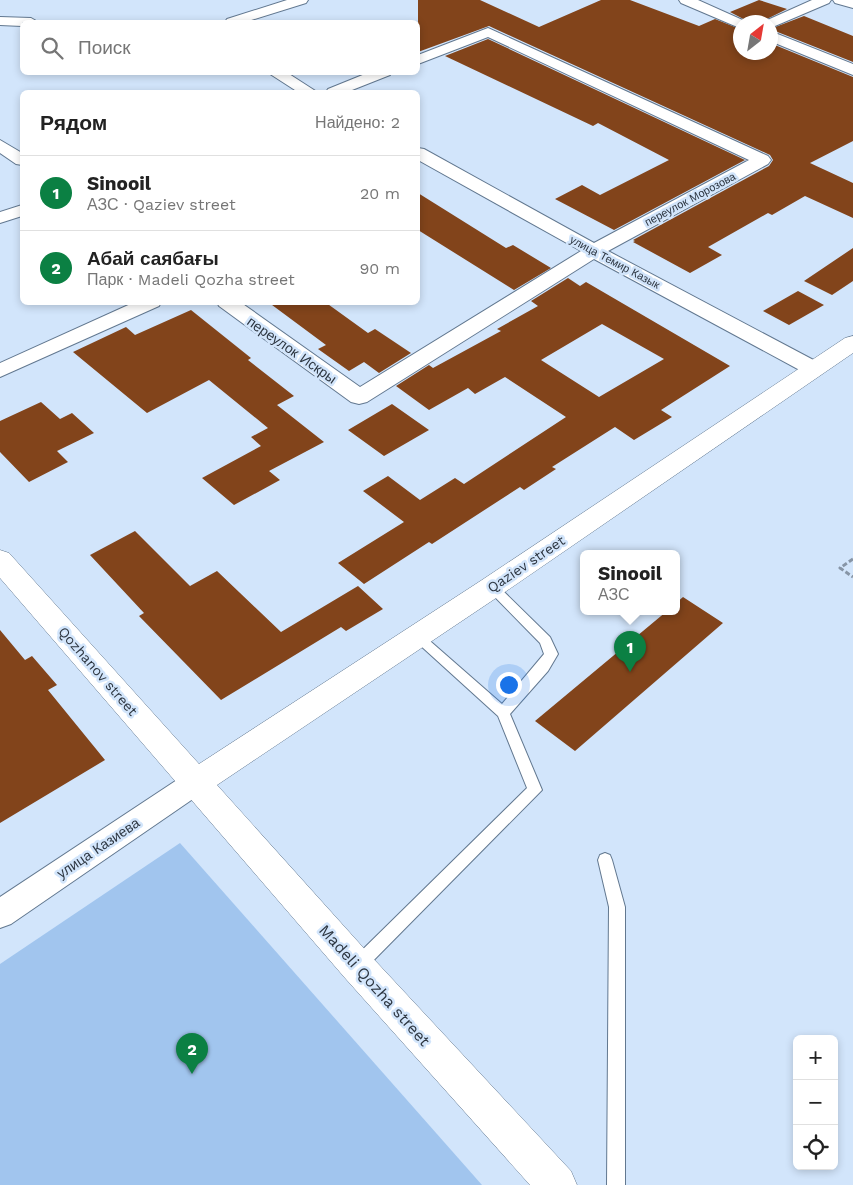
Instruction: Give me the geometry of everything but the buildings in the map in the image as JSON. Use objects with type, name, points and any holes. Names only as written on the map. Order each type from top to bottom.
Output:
[{"type":"street","points":[[238,20],[301,0]]},
{"type":"street","points":[[686,0],[733,20]]},
{"type":"street","points":[[778,20],[824,0]]},
{"type":"street","points":[[840,0],[853,4]]},
{"type":"street","points":[[0,21],[20,22]]},
{"type":"street","name":"переулок Морозова","points":[[359,397],[594,251],[762,160],[488,32],[420,59]]},
{"type":"street","points":[[778,38],[853,70]]},
{"type":"street","points":[[279,75],[306,90]]},
{"type":"street","points":[[339,90],[377,75]]},
{"type":"street","points":[[0,145],[20,159]]},
{"type":"street","name":"улица Темир Казык","points":[[420,154],[594,251],[814,369]]},
{"type":"street","points":[[0,218],[20,211]]},
{"type":"street","points":[[0,371],[145,305]]},
{"type":"street","name":"переулок Искры","points":[[230,305],[359,397]]},
{"type":"street","name":"Qaziev street","points":[[196,782],[492,587],[853,343]]},
{"type":"street","name":"Qozhanov street","points":[[0,560],[196,782]]},
{"type":"street","name":"улица Казиева","points":[[0,914],[196,782]]},
{"type":"street","name":"Madeli Qozha street","points":[[196,782],[356,966],[556,1185]]},
{"type":"lane","points":[[492,587],[545,640],[552,654],[503,713]]},
{"type":"lane","points":[[356,966],[535,790],[503,713],[417,637]]},
{"type":"lane","points":[[605,860],[618,907],[616,1185]]},
{"type":"path","points":[[853,559],[840,568],[853,577]]},
{"type":"shaded area","points":[[180,843],[482,1185],[0,1185],[0,964]]},
{"type":"place","name":"Sinooil","points":[[630,672]]},
{"type":"place","name":"Абай саябағы","points":[[192,1074]]}]
